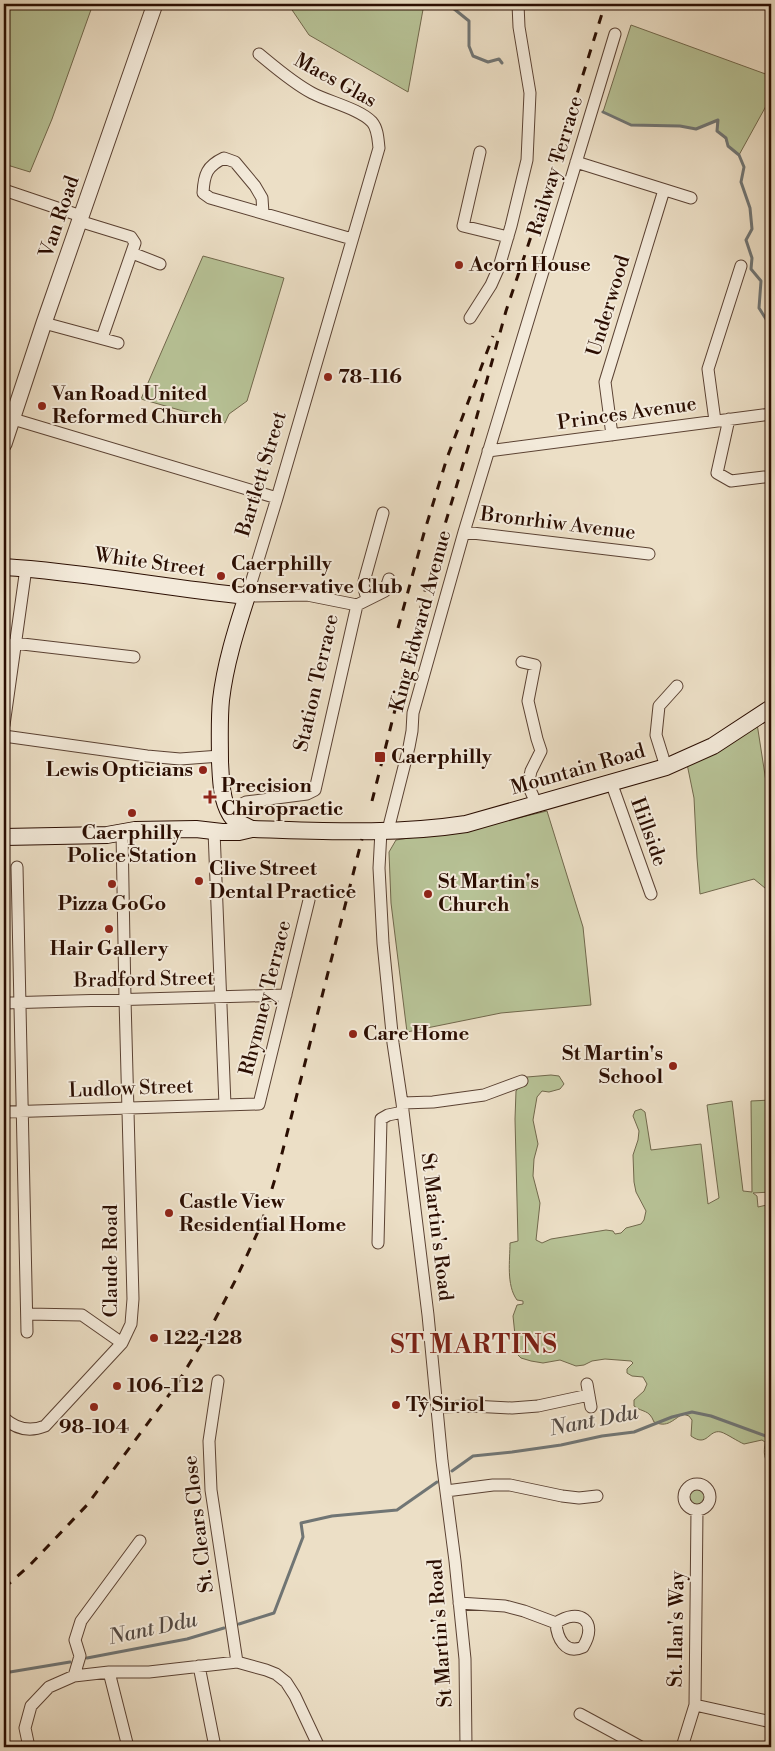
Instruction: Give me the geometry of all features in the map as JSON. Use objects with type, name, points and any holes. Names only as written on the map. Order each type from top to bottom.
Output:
[{"type":"main road","name":"White Street","points":[[4,567],[26,568],[194,591],[246,596]]},
{"type":"main road","name":"Bartlett Street","points":[[230,815],[221,784],[220,706],[231,647],[246,596]]},
{"type":"main road","name":"Mountain Road","points":[[4,837],[107,835],[135,830],[196,829],[239,832],[252,829],[385,830],[466,824],[666,767],[713,746],[771,708]]},
{"type":"main road","points":[[230,815],[238,823],[252,829]]},
{"type":"main road","name":"Station Terrace","points":[[214,831],[216,826],[230,815]]},
{"type":"street","name":"Van Road","points":[[4,444],[155,4]]},
{"type":"street","points":[[470,318],[491,286],[508,237],[526,160],[530,93],[519,27],[518,4]]},
{"type":"street","name":"Railway Terrace","points":[[488,451],[615,34]]},
{"type":"street","name":"Maes Glas","points":[[259,54],[298,86],[353,110],[373,123],[378,135],[379,148]]},
{"type":"street","name":"Bartlett Street","points":[[246,596],[277,498],[379,148]]},
{"type":"street","points":[[480,152],[463,226],[508,237]]},
{"type":"street","points":[[263,213],[262,198],[255,186],[235,162],[224,158],[212,164],[203,179],[203,193],[210,198],[352,239]]},
{"type":"street","points":[[576,162],[691,198]]},
{"type":"street","points":[[4,190],[131,237],[135,243],[102,338]]},
{"type":"street","name":"Underwood","points":[[612,435],[605,382],[664,190]]},
{"type":"street","points":[[132,253],[160,264]]},
{"type":"street","points":[[716,421],[708,369],[741,266]]},
{"type":"street","points":[[44,323],[118,343]]},
{"type":"street","name":"Princes Avenue","points":[[488,451],[771,414]]},
{"type":"street","points":[[13,419],[277,498]]},
{"type":"street","points":[[729,419],[717,473],[731,482],[764,477]]},
{"type":"street","name":"King Edward Avenue","points":[[385,830],[409,747],[413,713],[488,451]]},
{"type":"street","points":[[362,602],[363,585],[382,513]]},
{"type":"street","name":"Bronrhiw Avenue","points":[[464,532],[649,554]]},
{"type":"street","points":[[4,725],[26,568]]},
{"type":"street","name":"Station Terrace","points":[[230,815],[246,802],[307,794],[315,790],[362,602],[385,591],[389,579]]},
{"type":"street","name":"White Street","points":[[246,596],[307,595],[362,602]]},
{"type":"street","points":[[14,643],[134,657]]},
{"type":"street","points":[[522,662],[535,665],[528,701],[536,739],[541,751],[531,771],[528,785],[536,803]]},
{"type":"street","points":[[666,767],[656,735],[659,706],[677,686]]},
{"type":"street","points":[[4,736],[147,756],[180,759],[220,756]]},
{"type":"street","name":"Hillside","points":[[610,782],[651,894]]},
{"type":"street","name":"St Martin's Road","points":[[385,830],[379,868],[383,943],[393,1044],[465,1659],[466,1747]]},
{"type":"street","points":[[214,831],[225,1105]]},
{"type":"street","name":"Claude Road","points":[[4,1418],[19,1428],[29,1429],[45,1426],[122,1343],[129,1330],[133,1308],[124,999],[122,832]]},
{"type":"street","points":[[17,866],[27,1332]]},
{"type":"street","name":"Rhymney Terrace","points":[[259,1104],[309,900]]},
{"type":"street","name":"Bradford Street","points":[[4,1003],[286,995]]},
{"type":"street","points":[[378,1243],[381,1119],[402,1108],[484,1095],[522,1081]]},
{"type":"street","name":"Ludlow Street","points":[[4,1112],[259,1104]]},
{"type":"street","points":[[27,1314],[82,1315],[122,1343]]},
{"type":"street","name":"St. Clears Close","points":[[218,1382],[209,1441],[209,1465],[237,1662]]},
{"type":"street","points":[[437,1407],[512,1408],[538,1406],[588,1389],[591,1407]]},
{"type":"street","points":[[446,1491],[493,1485],[510,1485],[562,1496],[579,1498],[597,1496]]},
{"type":"street","name":"St. Ilan's Way","points":[[682,1747],[695,1706],[697,1510]]},
{"type":"street","points":[[74,1676],[80,1656],[75,1640],[80,1621],[140,1541]]},
{"type":"street","points":[[459,1603],[505,1606],[556,1623]]},
{"type":"street","points":[[29,1747],[24,1728],[31,1706],[49,1687],[74,1676],[109,1672],[149,1672],[237,1662],[276,1674],[286,1682],[295,1696],[319,1747]]},
{"type":"street","points":[[199,1666],[215,1747]]},
{"type":"street","points":[[109,1672],[128,1747]]},
{"type":"street","points":[[695,1706],[771,1722]]},
{"type":"street","points":[[580,1714],[642,1747]]},
{"type":"green space","points":[[4,4],[93,4],[52,119],[30,172],[4,164]]},
{"type":"green space","points":[[288,4],[424,4],[408,92],[309,35]]},
{"type":"green space","points":[[631,25],[771,76],[771,97],[739,155],[728,146],[725,138],[717,131],[717,120],[696,129],[680,126],[631,125],[603,112]]},
{"type":"green space","points":[[203,256],[284,278],[247,401],[229,414],[225,423],[141,399]]},
{"type":"green space","points":[[756,717],[767,788],[771,788],[771,893],[754,879],[700,894],[694,798],[686,759]]},
{"type":"green space","points":[[547,811],[583,927],[591,1005],[501,1013],[407,1032],[391,903],[389,852],[396,840],[480,827]]},
{"type":"green space","points":[[559,1076],[564,1084],[560,1089],[549,1092],[542,1091],[537,1097],[533,1120],[538,1144],[534,1159],[533,1176],[540,1203],[536,1240],[542,1243],[551,1239],[606,1230],[613,1231],[615,1234],[621,1233],[626,1228],[641,1224],[644,1220],[646,1211],[636,1192],[634,1182],[633,1155],[639,1131],[633,1116],[635,1111],[641,1109],[645,1112],[651,1150],[701,1144],[708,1204],[719,1198],[707,1105],[732,1101],[743,1191],[752,1192],[751,1101],[771,1100],[771,1192],[753,1193],[757,1196],[758,1207],[771,1204],[771,1466],[765,1458],[765,1442],[762,1440],[744,1444],[721,1432],[713,1433],[705,1439],[697,1439],[691,1436],[692,1420],[689,1416],[683,1414],[666,1424],[654,1422],[648,1413],[634,1406],[634,1400],[644,1391],[647,1384],[643,1377],[632,1376],[627,1373],[627,1369],[633,1363],[631,1361],[605,1359],[576,1366],[560,1360],[543,1363],[531,1361],[521,1358],[517,1354],[513,1316],[517,1305],[523,1304],[523,1301],[517,1300],[511,1287],[509,1265],[510,1243],[518,1241],[516,1091],[527,1077]]},
{"type":"green space","points":[[697,1484],[706,1488],[710,1497],[706,1506],[697,1510],[688,1506],[684,1497],[688,1488]]},
{"type":"waterway","points":[[448,4],[469,21],[469,46],[473,56],[488,62],[499,59],[502,63]]},
{"type":"waterway","points":[[603,112],[631,125],[680,126],[696,129],[718,120],[717,131],[726,138],[728,146],[739,155],[744,167],[741,182],[750,208],[752,229],[746,240],[752,258],[751,269],[761,281],[759,308],[771,327]]},
{"type":"waterway","name":"Nant Ddu","points":[[452,1471],[473,1456],[561,1445],[602,1436],[634,1432],[672,1417],[692,1412],[711,1416],[771,1438]]},
{"type":"waterway","name":"Nant Ddu","points":[[239,1624],[274,1613],[303,1537],[301,1523],[332,1516],[397,1510],[437,1482]]},
{"type":"waterway","name":"Nant Ddu","points":[[87,1658],[187,1639],[224,1628]]},
{"type":"waterway","name":"Nant Ddu","points":[[4,1673],[70,1662]]},
{"type":"railway","points":[[372,801],[425,591],[470,441],[506,311],[553,171],[605,4]]},
{"type":"railway","points":[[398,628],[447,458],[493,336]]},
{"type":"railway","points":[[4,1588],[30,1565],[87,1505],[177,1384],[208,1333],[236,1279],[261,1225],[278,1169],[362,839]]},
{"type":"place","name":"Acorn House","points":[[459,265]]},
{"type":"place","name":"78-116","points":[[328,377]]},
{"type":"place","name":"Van Road United Reformed Church","points":[[42,406]]},
{"type":"place","name":"Caerphilly Conservative Club","points":[[221,576]]},
{"type":"place","name":"Caerphilly","points":[[380,757]]},
{"type":"place","name":"Lewis Opticians","points":[[203,770]]},
{"type":"place","name":"Precision Chiropractic","points":[[210,797]]},
{"type":"place","name":"Caerphilly Police Station","points":[[132,813]]},
{"type":"place","name":"Clive Street Dental Practice","points":[[199,881]]},
{"type":"place","name":"Pizza GoGo","points":[[112,884]]},
{"type":"place","name":"St Martin's Church","points":[[428,894]]},
{"type":"place","name":"Hair Gallery","points":[[109,929]]},
{"type":"place","name":"Care Home","points":[[353,1034]]},
{"type":"place","name":"St Martin's School","points":[[673,1066]]},
{"type":"place","name":"Castle View Residential Home","points":[[169,1213]]},
{"type":"place","name":"122-128","points":[[154,1338]]},
{"type":"place","name":"106-112","points":[[117,1386]]},
{"type":"place","name":"Tŷ Siriol","points":[[396,1405]]},
{"type":"place","name":"98-104","points":[[94,1407]]},
{"type":"district","name":"ST MARTINS","points":[[474,1345]]}]
